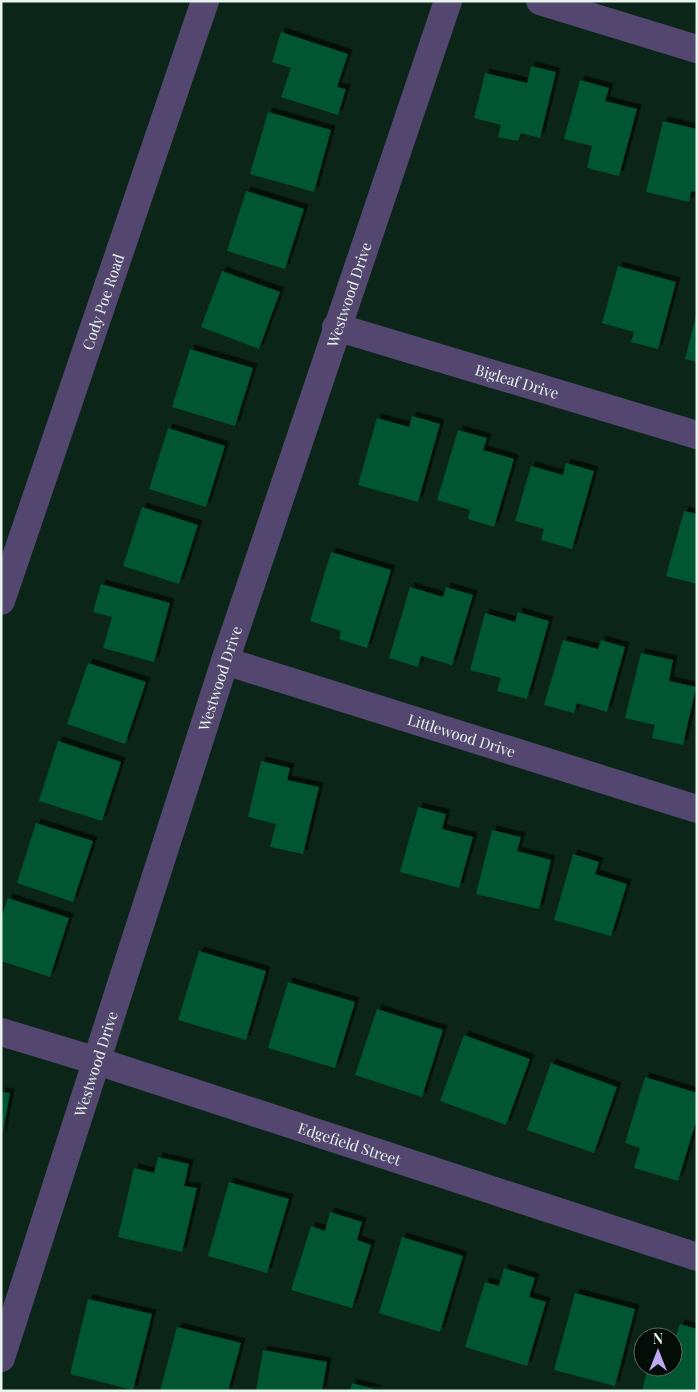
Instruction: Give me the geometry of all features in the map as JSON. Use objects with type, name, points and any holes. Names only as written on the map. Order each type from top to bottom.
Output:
[{"type":"street","name":"Cody Poe Road","points":[[1,601],[205,1]]},
{"type":"street","name":"Westwood Drive","points":[[1,1358],[225,661],[336,327],[448,1]]},
{"type":"street","points":[[540,1],[697,49]]},
{"type":"street","name":"Bigleaf Drive","points":[[336,327],[697,435]]},
{"type":"street","name":"Littlewood Drive","points":[[225,661],[697,809]]},
{"type":"street","name":"Edgefield Street","points":[[1,1032],[97,1061],[697,1257]]},
{"type":"building","points":[[281,32],[348,54],[337,87],[346,89],[338,115],[281,97],[291,68],[272,62]]},
{"type":"building","points":[[531,66],[556,72],[540,138],[521,133],[518,141],[498,137],[501,125],[474,118],[485,73],[527,83]]},
{"type":"building","points":[[580,80],[609,88],[605,101],[637,109],[619,176],[587,168],[592,146],[564,139]]},
{"type":"building","points":[[268,112],[331,130],[314,192],[250,174]]},
{"type":"building","points":[[663,121],[697,129],[697,192],[691,191],[689,202],[646,192]]},
{"type":"building","points":[[246,191],[304,209],[285,269],[227,251]]},
{"type":"building","points":[[618,266],[676,282],[658,349],[631,342],[634,332],[602,323]]},
{"type":"building","points":[[222,271],[280,292],[259,349],[201,327]]},
{"type":"building","points":[[697,316],[697,362],[685,359]]},
{"type":"building","points":[[190,349],[253,368],[235,426],[172,407]]},
{"type":"building","points":[[412,416],[440,424],[418,502],[358,485],[377,418],[409,427]]},
{"type":"building","points":[[168,428],[225,446],[206,507],[149,489]]},
{"type":"building","points":[[458,430],[487,438],[483,450],[514,459],[494,527],[468,519],[470,510],[437,500]]},
{"type":"building","points":[[566,463],[594,471],[572,549],[541,540],[544,529],[515,521],[531,466],[563,475]]},
{"type":"building","points":[[142,507],[198,525],[179,584],[123,566]]},
{"type":"building","points":[[684,511],[697,514],[697,584],[666,576]]},
{"type":"building","points":[[331,552],[391,570],[367,648],[339,639],[341,631],[310,621]]},
{"type":"building","points":[[101,584],[170,603],[154,662],[103,648],[112,617],[93,612]]},
{"type":"building","points":[[410,587],[443,597],[446,587],[473,595],[452,665],[421,656],[418,667],[389,658]]},
{"type":"building","points":[[518,612],[549,621],[527,699],[497,691],[501,678],[470,670],[485,613],[515,622]]},
{"type":"building","points":[[563,640],[598,649],[601,640],[625,647],[607,712],[577,703],[574,713],[544,705]]},
{"type":"building","points":[[641,653],[673,660],[669,681],[696,687],[683,745],[652,738],[655,725],[625,718]]},
{"type":"building","points":[[88,663],[146,682],[125,744],[67,724]]},
{"type":"building","points":[[58,741],[121,762],[102,821],[39,801]]},
{"type":"building","points":[[261,761],[290,768],[287,780],[319,787],[303,854],[270,847],[276,824],[248,817]]},
{"type":"building","points":[[418,807],[446,814],[442,829],[473,837],[459,888],[400,872]]},
{"type":"building","points":[[36,823],[93,841],[73,902],[17,883]]},
{"type":"building","points":[[492,830],[521,837],[517,851],[551,860],[539,909],[476,894]]},
{"type":"building","points":[[573,854],[599,862],[595,874],[627,884],[611,936],[554,920]]},
{"type":"building","points":[[8,898],[69,918],[50,977],[1,961],[1,918]]},
{"type":"building","points":[[199,951],[266,971],[246,1040],[178,1020]]},
{"type":"building","points":[[288,982],[355,1002],[335,1068],[268,1048]]},
{"type":"building","points":[[377,1009],[443,1030],[422,1097],[355,1075]]},
{"type":"building","points":[[464,1035],[530,1059],[506,1125],[440,1101]]},
{"type":"building","points":[[551,1063],[617,1087],[594,1153],[527,1130]]},
{"type":"building","points":[[645,1077],[697,1093],[697,1118],[678,1181],[634,1168],[640,1148],[625,1143]]},
{"type":"building","points":[[1,1092],[10,1093],[2,1136],[1,1136]]},
{"type":"building","points":[[158,1157],[189,1164],[184,1186],[197,1188],[182,1252],[118,1237],[134,1168],[154,1173]]},
{"type":"building","points":[[229,1182],[289,1199],[267,1273],[208,1256]]},
{"type":"building","points":[[330,1212],[362,1222],[357,1240],[371,1245],[352,1308],[291,1290],[311,1226],[325,1231]]},
{"type":"building","points":[[402,1237],[463,1256],[440,1332],[379,1313]]},
{"type":"building","points":[[504,1268],[535,1278],[529,1297],[546,1302],[527,1366],[465,1347],[485,1282],[499,1286]]},
{"type":"building","points":[[575,1293],[635,1309],[615,1386],[554,1370]]},
{"type":"building","points":[[88,1299],[152,1314],[133,1390],[70,1374]]},
{"type":"building","points":[[680,1324],[697,1329],[697,1391],[642,1391],[646,1377],[683,1377],[683,1327],[679,1327]]},
{"type":"building","points":[[177,1327],[241,1343],[228,1391],[160,1391]]},
{"type":"building","points":[[263,1350],[327,1362],[322,1391],[256,1391]]},
{"type":"building","points":[[352,1383],[378,1390],[378,1391],[350,1391]]}]
